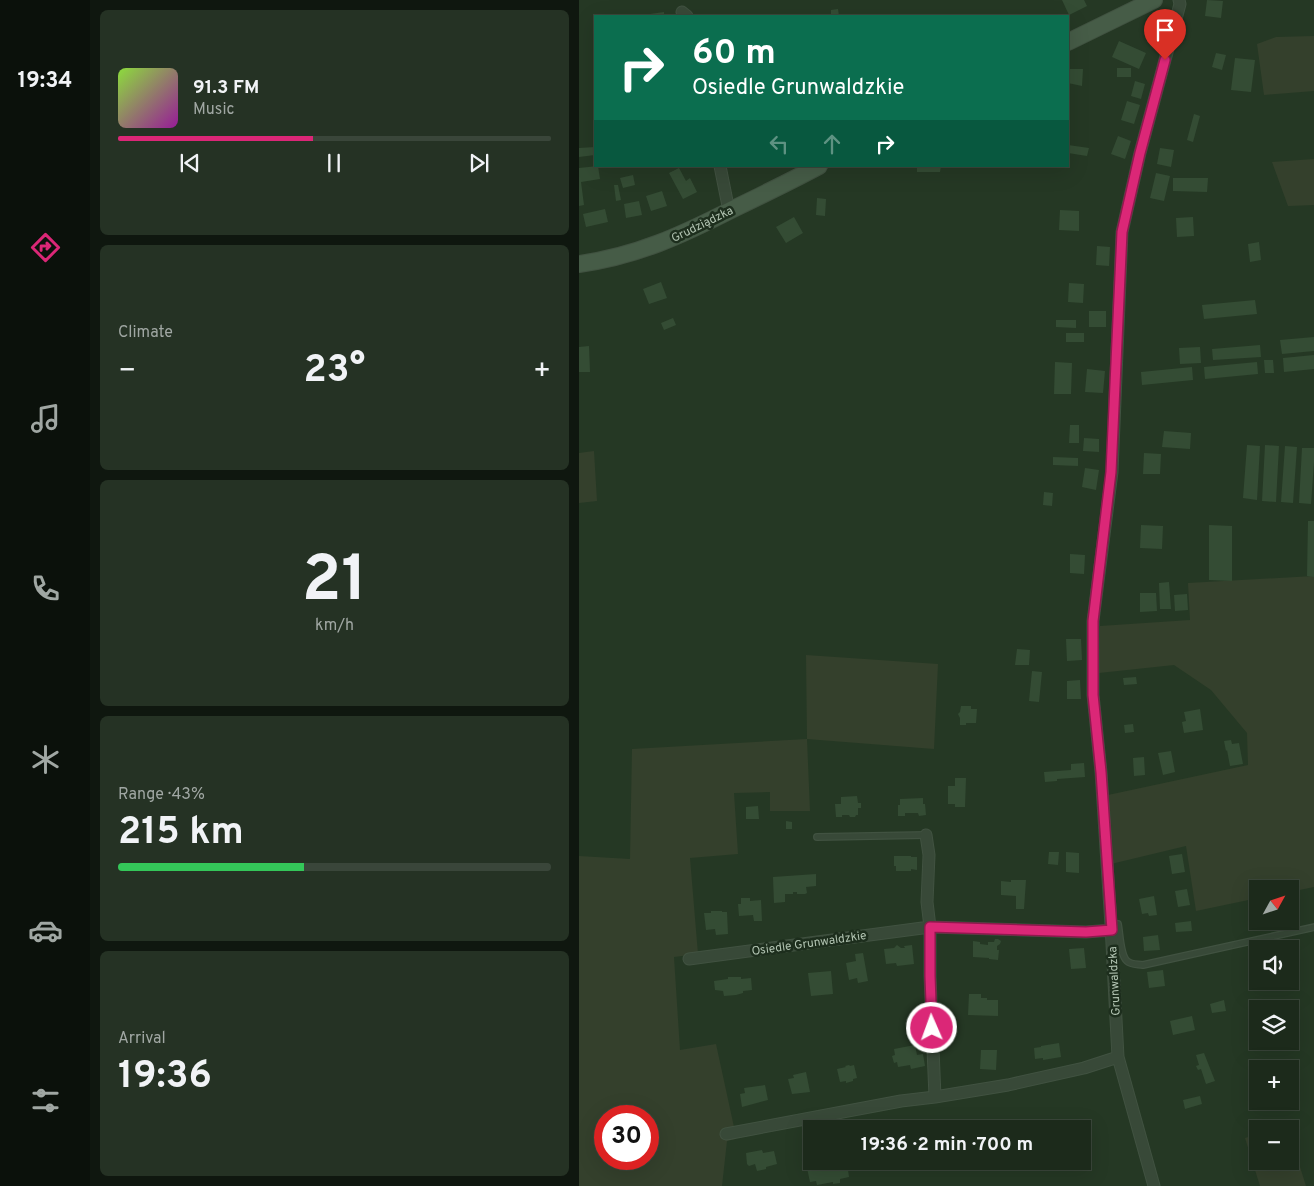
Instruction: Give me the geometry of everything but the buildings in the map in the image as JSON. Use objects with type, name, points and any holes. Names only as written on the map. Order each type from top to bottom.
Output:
[{"type":"street","points":[[1069,42],[1154,0]]},
{"type":"street","name":"Grunwaldzka","points":[[1154,1186],[1117,1057],[1101,772],[1093,695],[1093,621],[1111,472],[1122,232],[1140,153],[1180,4],[1179,0]]},
{"type":"street","points":[[721,167],[729,211]]},
{"type":"street","name":"Grudziądzka","points":[[579,264],[600,261],[659,244],[817,167]]},
{"type":"street","points":[[926,835],[929,855],[927,902],[930,927],[935,1097]]},
{"type":"street","name":"Osiedle Grunwaldzkie","points":[[689,959],[930,927],[1086,932],[1111,928]]},
{"type":"street","points":[[726,1134],[901,1101],[1008,1085],[1084,1068],[1117,1057]]},
{"type":"lane","points":[[817,838],[926,835]]},
{"type":"lane","points":[[1111,928],[1118,924],[1123,955],[1126,961],[1143,965],[1314,927]]},
{"type":"green space","points":[[1315,36],[1314,91],[1264,95],[1257,44],[1276,37]]},
{"type":"green space","points":[[1314,159],[1314,205],[1288,206],[1272,162]]},
{"type":"green space","points":[[594,451],[597,501],[579,503],[579,453]]},
{"type":"green space","points":[[1314,576],[1314,887],[1299,890],[1299,880],[1249,880],[1249,900],[1196,911],[1186,846],[1111,864],[1108,795],[1248,765],[1247,733],[1211,690],[1174,665],[1099,673],[1100,626],[1190,620],[1188,583]]},
{"type":"green space","points":[[806,655],[938,664],[934,749],[807,739]]},
{"type":"green space","points":[[807,739],[810,811],[770,811],[770,792],[734,793],[738,854],[690,858],[698,954],[674,957],[680,1050],[716,1044],[736,1139],[727,1141],[722,1186],[579,1186],[579,856],[630,859],[632,749]]},
{"type":"green space","points":[[1249,1137],[1249,1151],[1245,1138]]},
{"type":"green space","points":[[1299,1164],[1306,1186],[1260,1186],[1255,1170],[1299,1170]]},
{"type":"route","points":[[932,1028],[930,927],[1086,932],[1112,930],[1101,772],[1093,695],[1093,621],[1111,472],[1122,232],[1140,153],[1165,60]]}]
